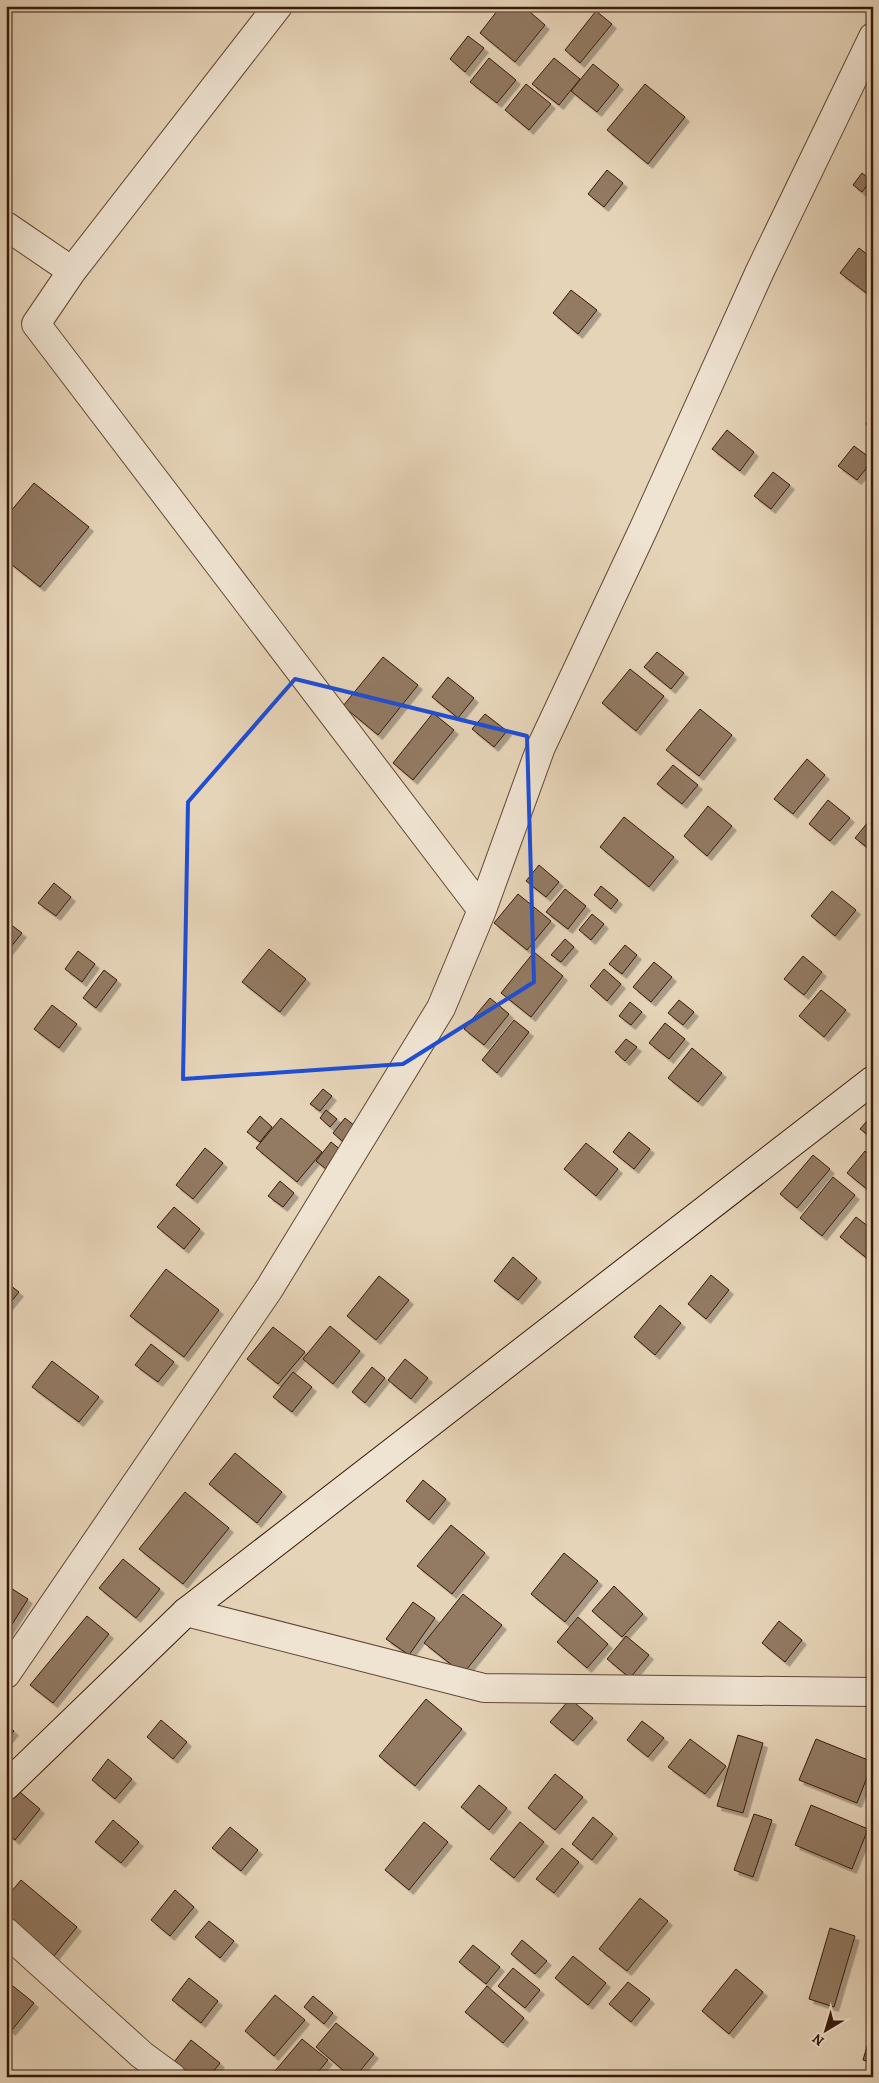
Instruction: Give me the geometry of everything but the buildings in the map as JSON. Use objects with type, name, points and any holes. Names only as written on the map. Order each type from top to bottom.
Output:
[{"type":"street","points":[[278,6],[72,271],[36,324],[482,910]]},
{"type":"street","points":[[6,1674],[269,1289],[441,1008],[482,910],[541,747],[643,530],[760,271],[873,37]]},
{"type":"street","points":[[6,226],[72,271]]},
{"type":"street","points":[[6,1786],[186,1612],[873,1080]]},
{"type":"street","points":[[186,1612],[484,1688],[873,1692]]},
{"type":"street","points":[[6,1932],[142,2055],[172,2077]]},
{"type":"highlighted area","points":[[295,679],[527,736],[534,982],[403,1064],[183,1079],[188,802]]}]
